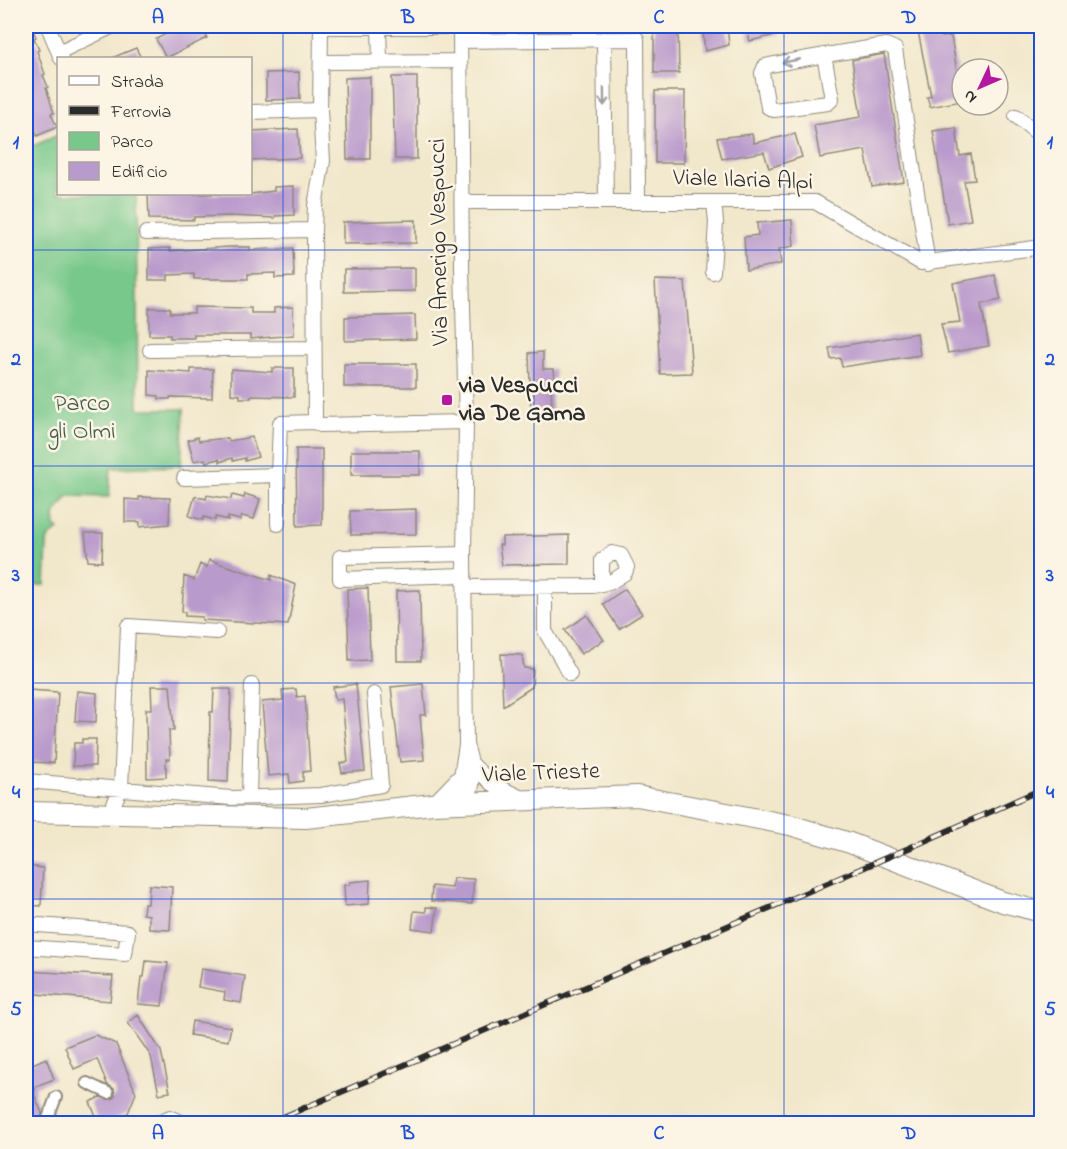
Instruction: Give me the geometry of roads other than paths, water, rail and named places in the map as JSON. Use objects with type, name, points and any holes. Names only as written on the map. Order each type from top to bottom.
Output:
[{"type":"main road","name":"Viale Trieste","points":[[26,812],[306,818],[433,804],[637,796],[790,825],[850,843],[1003,902],[1041,912]]},
{"type":"street","points":[[48,26],[60,55],[113,26]]},
{"type":"street","points":[[315,422],[314,230],[315,206],[323,161],[320,110],[321,26],[637,39],[638,201]]},
{"type":"street","points":[[379,27],[380,61]]},
{"type":"street","name":"Via Amerigo Vespucci","points":[[460,31],[466,422],[464,554],[466,745],[459,790],[464,802],[470,796],[472,787],[472,764],[466,745]]},
{"type":"street","points":[[604,39],[606,202]]},
{"type":"street","points":[[824,55],[832,99],[828,103],[774,110],[768,106],[762,73],[765,66],[824,55],[891,45],[897,52],[928,264],[1041,247]]},
{"type":"street","points":[[321,62],[460,60]]},
{"type":"street","points":[[252,112],[320,110]]},
{"type":"street","points":[[1016,116],[1041,136]]},
{"type":"street","name":"Viale Ilaria Alpi","points":[[463,202],[815,202],[915,261],[928,264]]},
{"type":"street","points":[[713,272],[716,222],[714,202]]},
{"type":"street","points":[[146,233],[314,230]]},
{"type":"street","points":[[150,350],[313,348]]},
{"type":"street","points":[[278,524],[280,423],[315,422],[320,425],[466,422]]},
{"type":"street","points":[[184,478],[278,475]]},
{"type":"street","points":[[464,554],[340,557],[340,579],[464,581],[545,587],[602,585]]},
{"type":"street","points":[[545,587],[544,631],[570,674]]},
{"type":"street","points":[[129,815],[125,789],[128,626],[217,632]]},
{"type":"street","points":[[249,797],[252,685]]},
{"type":"street","points":[[26,781],[249,797],[321,795],[381,785],[374,694]]},
{"type":"street","name":"Via Amerigo Vespucci","points":[[472,764],[492,784],[524,799]]},
{"type":"street","points":[[433,804],[461,775]]},
{"type":"street","points":[[109,815],[125,789]]},
{"type":"street","points":[[26,924],[128,932],[125,954],[26,947]]},
{"type":"street","points":[[87,1083],[108,1093]]},
{"type":"street","points":[[47,1121],[56,1097]]},
{"type":"street","points":[[154,1124],[170,1117],[180,1124]]},
{"type":"railway","points":[[267,1124],[1042,789]]},
{"type":"place","name":"via Vespucci via De Gama","points":[[447,400]]},
{"type":"park label","name":"Parco gli Olmi","points":[[82,418]]}]
